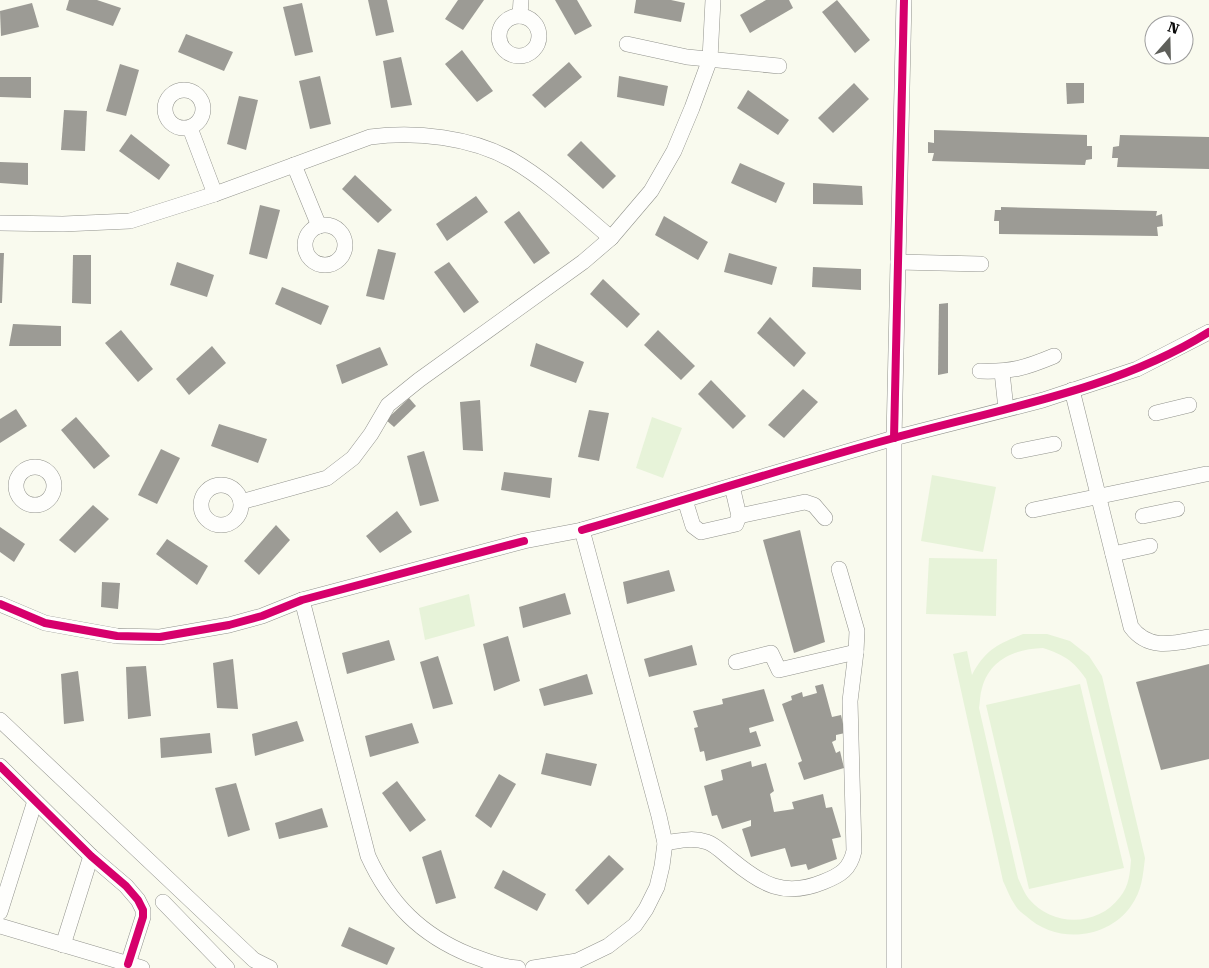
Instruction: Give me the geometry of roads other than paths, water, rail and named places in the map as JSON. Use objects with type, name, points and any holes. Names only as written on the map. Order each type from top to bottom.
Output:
[{"type":"street","points":[[520,16],[521,0]]},
{"type":"street","points":[[241,502],[327,478],[353,458],[371,434],[388,404],[583,262],[611,238],[651,191],[666,166],[692,108],[710,59],[713,0]]},
{"type":"street","points":[[897,965],[894,438],[904,0]]},
{"type":"street","points":[[628,44],[687,57],[779,66]]},
{"type":"street","points":[[190,128],[215,194]]},
{"type":"street","points":[[0,223],[63,224],[130,221],[215,194],[370,137],[388,134],[430,136],[473,144],[495,152],[530,172],[611,238]]},
{"type":"street","points":[[294,164],[319,226]]},
{"type":"street","points":[[898,262],[981,264]]},
{"type":"street","points":[[0,604],[45,623],[117,636],[160,637],[229,626],[262,616],[302,600],[524,541],[582,530],[894,438],[1072,390],[1137,369],[1209,332]]},
{"type":"street","points":[[980,372],[1002,372],[1023,368],[1054,356]]},
{"type":"street","points":[[1002,372],[1006,409]]},
{"type":"street","points":[[1072,390],[1131,627],[1137,636],[1153,644],[1209,636]]},
{"type":"street","points":[[1156,413],[1189,405]]},
{"type":"street","points":[[1019,452],[1054,444]]},
{"type":"street","points":[[1033,510],[1206,474]]},
{"type":"street","points":[[685,500],[693,526],[701,532],[736,524],[739,516],[732,486]]},
{"type":"street","points":[[739,516],[804,502],[814,505],[825,518]]},
{"type":"street","points":[[1143,516],[1177,509]]},
{"type":"street","points":[[533,968],[577,961],[608,946],[635,925],[646,909],[657,887],[665,843],[582,530]]},
{"type":"street","points":[[1112,554],[1150,546]]},
{"type":"street","points":[[665,843],[687,839],[709,842],[752,876],[774,887],[801,888],[817,884],[832,878],[851,863],[854,851],[850,701],[857,631],[839,569]]},
{"type":"street","points":[[302,600],[368,856],[377,875],[390,896],[425,932],[444,943],[486,961],[508,968],[518,968]]},
{"type":"street","points":[[736,662],[771,653],[779,670],[856,652]]},
{"type":"street","points":[[0,720],[254,960],[270,968]]},
{"type":"street","points":[[0,766],[91,856],[126,886],[138,900],[143,910],[135,966],[0,926]]},
{"type":"street","points":[[0,912],[35,801]]},
{"type":"street","points":[[63,945],[91,856]]},
{"type":"street","points":[[163,902],[228,968]]}]
